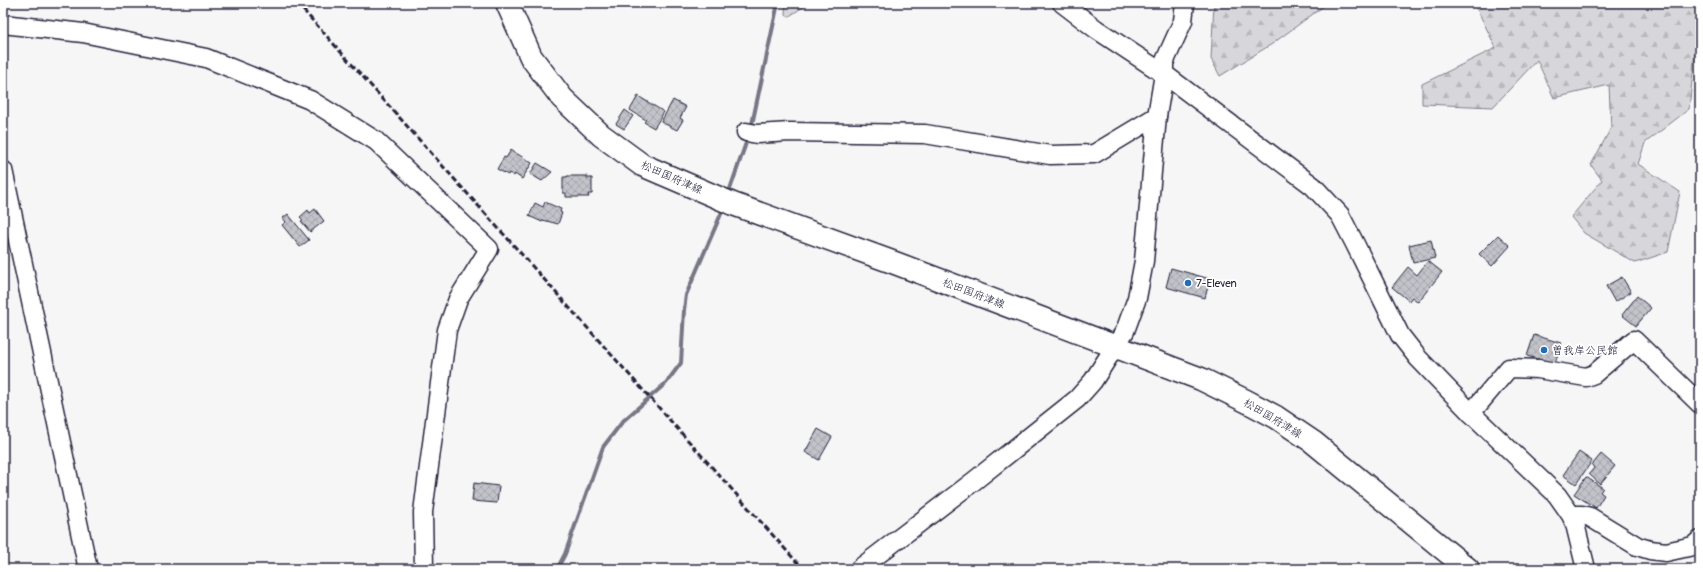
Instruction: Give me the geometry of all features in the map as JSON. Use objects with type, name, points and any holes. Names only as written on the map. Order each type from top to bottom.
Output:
[{"type":"main road","name":"松田国府津線","points":[[507,3],[531,57],[562,98],[601,135],[642,165],[727,201],[1201,379],[1246,401],[1276,417],[1313,442],[1468,569]]},
{"type":"street","points":[[1062,3],[1096,30],[1164,74],[1313,186],[1340,215],[1400,335],[1418,358],[1471,413],[1556,495],[1571,515],[1575,524],[1586,569]]},
{"type":"street","points":[[859,569],[968,486],[1077,398],[1093,381],[1126,331],[1137,298],[1144,261],[1157,116],[1164,74],[1164,63],[1183,21],[1185,3]]},
{"type":"street","points":[[3,24],[83,33],[206,58],[310,100],[376,141],[489,249],[458,299],[447,330],[423,512],[424,569]]},
{"type":"street","points":[[750,133],[790,132],[925,134],[1050,155],[1094,154],[1157,116]]},
{"type":"street","points":[[3,170],[88,569]]},
{"type":"street","points":[[1471,413],[1509,368],[1538,369],[1586,377],[1594,374],[1634,340],[1700,404]]},
{"type":"street","points":[[1571,515],[1590,517],[1637,546],[1650,550],[1666,552],[1693,546],[1700,540]]},
{"type":"green space","points":[[786,3],[809,3],[788,17],[785,12]]},
{"type":"green space","points":[[1214,3],[1328,3],[1272,44],[1220,76],[1211,59]]},
{"type":"green space","points":[[1471,3],[1700,3],[1700,35],[1696,43],[1689,109],[1645,143],[1638,164],[1680,192],[1668,252],[1635,263],[1584,233],[1571,217],[1602,180],[1591,165],[1611,128],[1609,85],[1554,98],[1537,60],[1493,107],[1422,104],[1422,84],[1496,48],[1478,11]]},
{"type":"building","points":[[638,96],[664,112],[654,128],[644,122],[646,120],[630,110]]},
{"type":"building","points":[[673,100],[686,107],[680,118],[683,120],[677,130],[661,122]]},
{"type":"building","points":[[625,110],[633,116],[624,129],[616,124]]},
{"type":"building","points":[[511,150],[532,163],[522,179],[515,174],[514,176],[509,173],[508,175],[497,169],[504,157],[506,158]]},
{"type":"building","points":[[537,163],[552,172],[542,181],[530,174]]},
{"type":"building","points":[[587,176],[587,178],[592,178],[592,194],[588,194],[589,197],[566,197],[566,193],[563,193],[563,177]]},
{"type":"building","points":[[545,202],[561,209],[560,212],[562,213],[558,224],[543,220],[542,222],[529,216],[535,203],[543,207]]},
{"type":"building","points":[[315,209],[324,221],[310,232],[301,221],[303,220],[300,217],[308,210],[310,213]]},
{"type":"building","points":[[288,214],[309,240],[300,247],[282,225],[286,222],[283,218]]},
{"type":"building","points":[[1498,235],[1510,246],[1492,266],[1479,254]]},
{"type":"building","points":[[1431,240],[1435,258],[1413,263],[1409,245]]},
{"type":"building","points":[[1428,261],[1442,272],[1418,302],[1412,297],[1409,301],[1392,287],[1408,267],[1417,275]]},
{"type":"building","name":"7-Eleven","points":[[1171,268],[1210,279],[1205,298],[1166,287]]},
{"type":"building","points":[[1622,277],[1631,292],[1615,302],[1606,286]]},
{"type":"building","points":[[1637,296],[1651,308],[1636,326],[1622,315]]},
{"type":"building","name":"曽我岸公民館","points":[[1534,335],[1561,343],[1555,364],[1527,356]]},
{"type":"building","points":[[818,429],[832,437],[819,460],[805,452]]},
{"type":"building","points":[[1579,452],[1592,461],[1576,484],[1563,475]]},
{"type":"building","points":[[1601,454],[1615,466],[1600,484],[1589,474],[1594,468],[1592,465]]},
{"type":"building","points":[[1586,477],[1603,488],[1600,492],[1604,495],[1596,508],[1574,494]]},
{"type":"building","points":[[474,483],[499,486],[497,503],[472,501]]},
{"type":"waterway","points":[[751,129],[778,3]]},
{"type":"waterway","points":[[728,195],[748,137]]},
{"type":"waterway","points":[[557,569],[565,554],[603,447],[623,421],[666,383],[681,363],[686,295],[724,207]]},
{"type":"railway","points":[[297,3],[803,569]]},
{"type":"place","name":"7-Eleven","points":[[1188,283]]},
{"type":"place","name":"曽我岸公民館","points":[[1544,350]]}]
